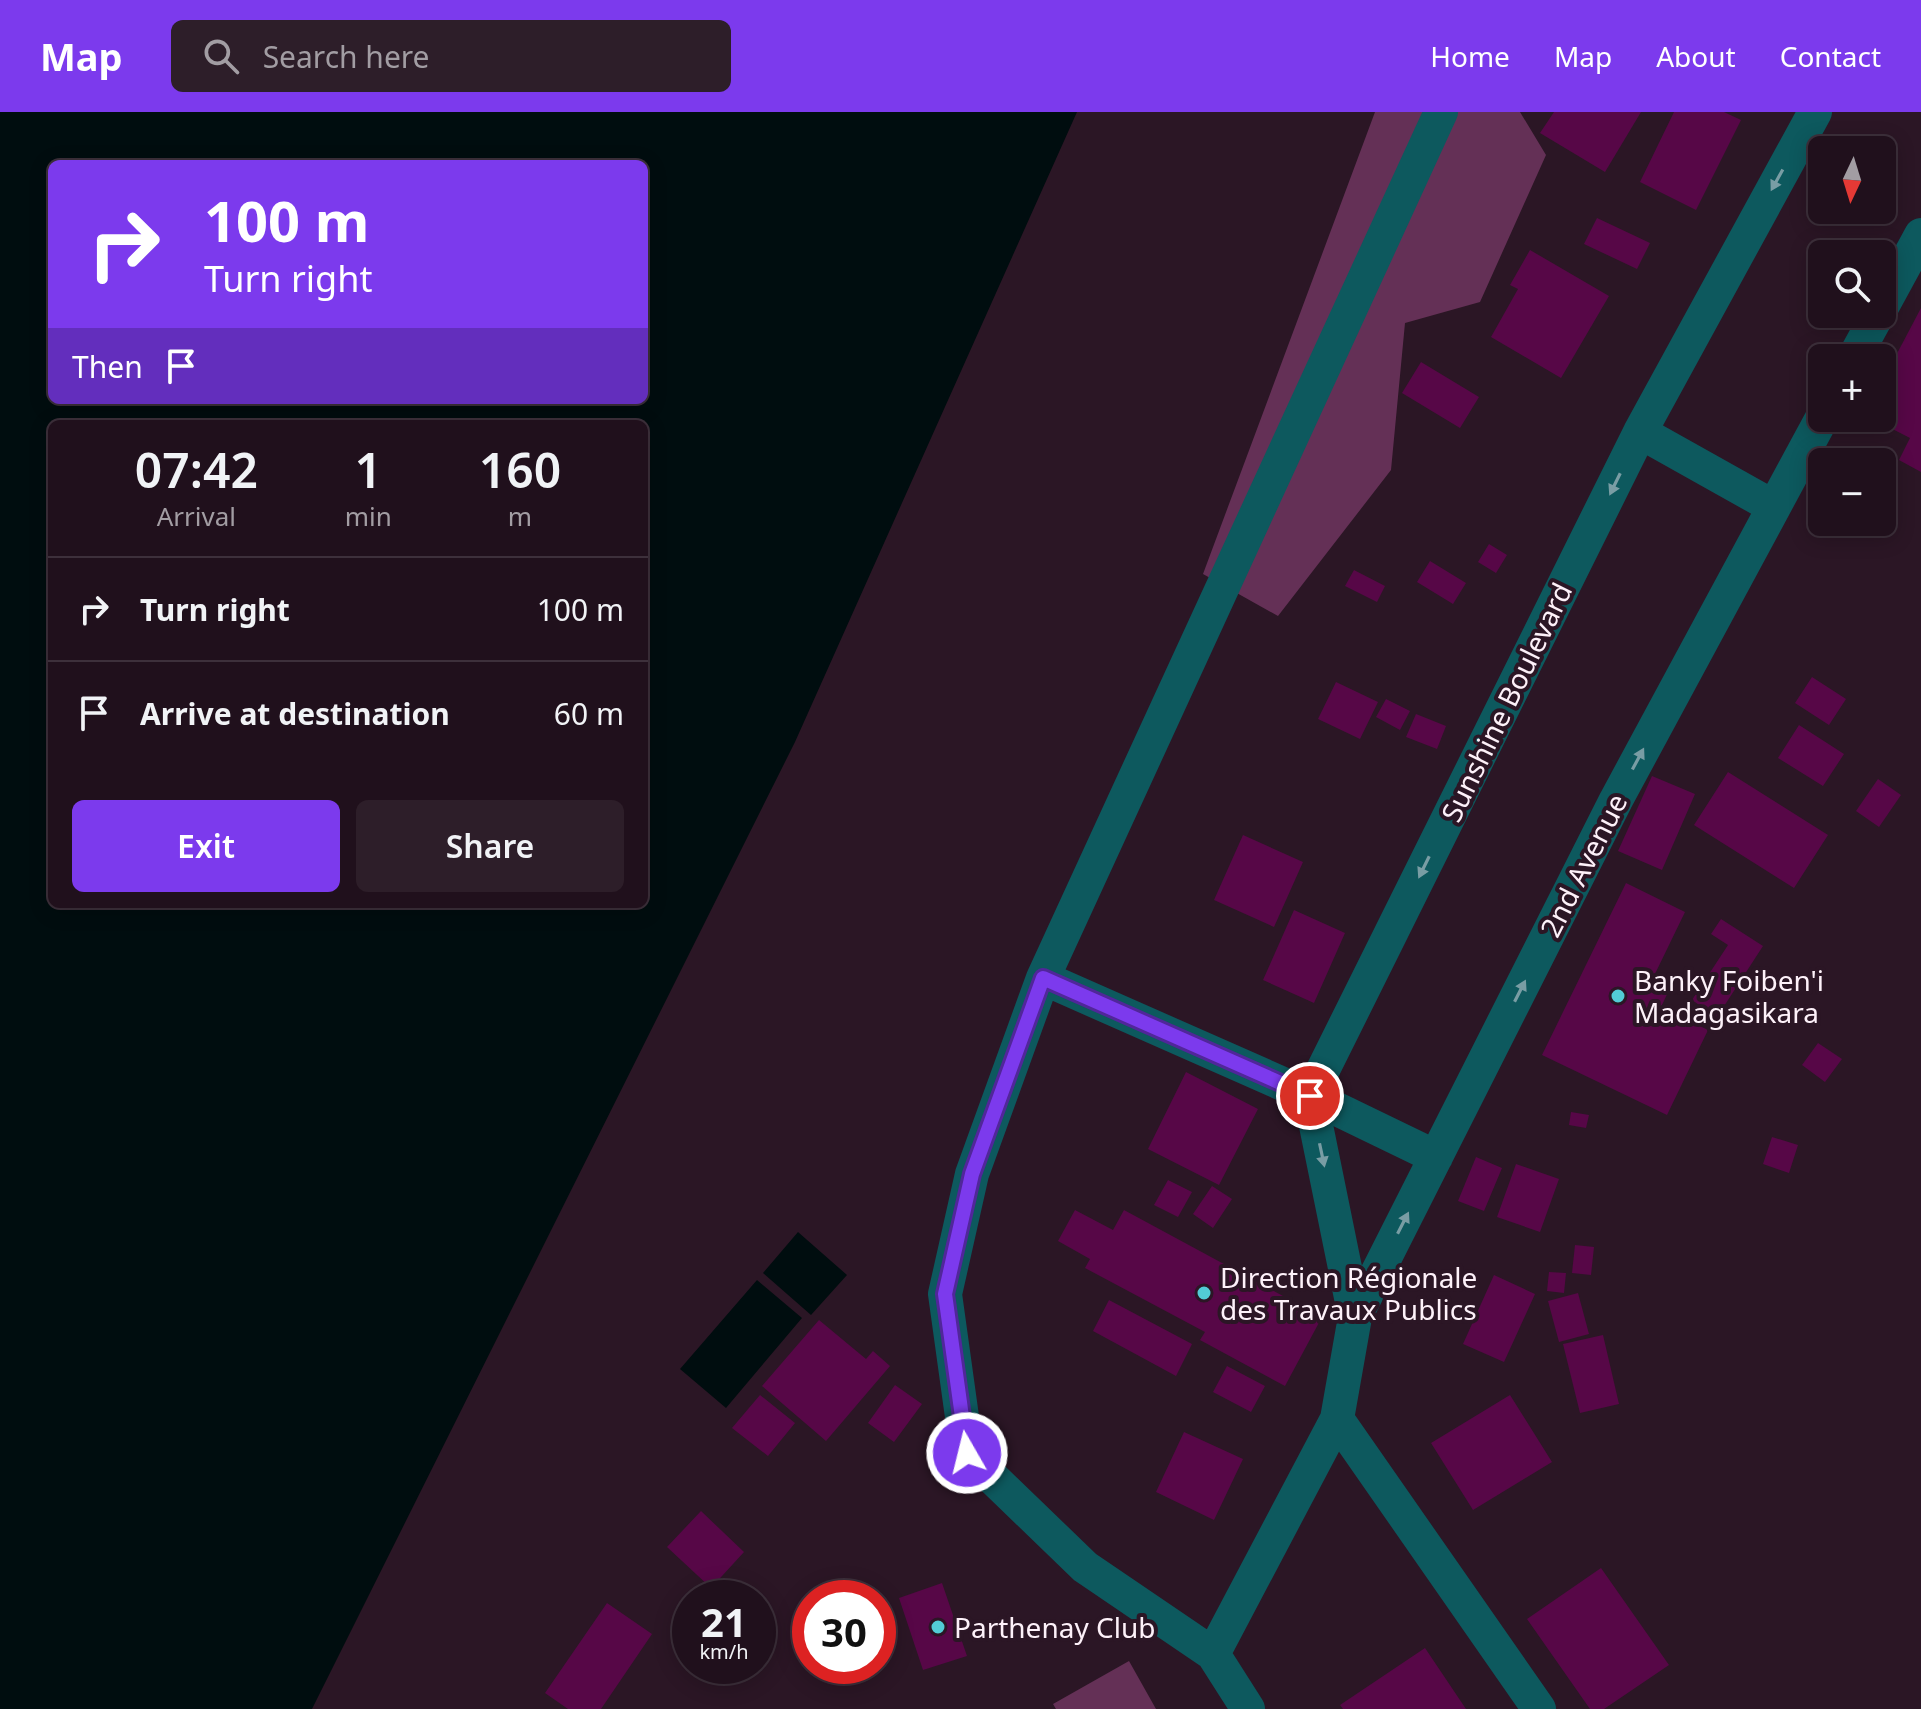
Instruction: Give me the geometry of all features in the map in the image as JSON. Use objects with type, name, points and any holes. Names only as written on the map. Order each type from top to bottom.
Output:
[{"type":"street","points":[[1248,1709],[1213,1654],[1085,1567],[967,1453],[945,1294],[972,1174],[1043,978],[1441,112]]},
{"type":"street","name":"Sunshine Boulevard","points":[[1310,1096],[1640,432],[1815,112]]},
{"type":"street","points":[[1896,281],[1921,235]]},
{"type":"street","points":[[1640,432],[1774,507]]},
{"type":"street","name":"2nd Avenue","points":[[1355,1317],[1616,800],[1814,432]]},
{"type":"street","points":[[1043,978],[1310,1096],[1436,1157]]},
{"type":"street","points":[[1213,1654],[1337,1419],[1355,1317],[1310,1096]]},
{"type":"street","points":[[1337,1419],[1539,1709]]},
{"type":"shaded area","points":[[0,112],[1077,112],[795,742],[312,1709],[0,1709]]},
{"type":"shaded area","points":[[1375,112],[1520,112],[1546,155],[1480,302],[1405,323],[1391,470],[1278,616],[1203,574]]},
{"type":"shaded area","points":[[798,1232],[847,1275],[811,1315],[763,1273]]},
{"type":"shaded area","points":[[757,1280],[802,1318],[726,1408],[680,1369]]},
{"type":"shaded area","points":[[1129,1661],[1156,1709],[1056,1709],[1053,1704]]},
{"type":"building","points":[[1554,112],[1641,112],[1605,172],[1540,133]]},
{"type":"building","points":[[1674,112],[1724,112],[1741,120],[1696,210],[1640,182]]},
{"type":"building","points":[[1597,218],[1650,243],[1637,269],[1584,244]]},
{"type":"building","points":[[1530,250],[1609,296],[1561,378],[1491,337],[1518,289],[1510,285]]},
{"type":"building","points":[[1921,308],[1921,472],[1899,460],[1910,438],[1896,431],[1896,355]]},
{"type":"building","points":[[1421,362],[1479,397],[1460,428],[1402,393]]},
{"type":"building","points":[[1489,544],[1507,555],[1496,573],[1478,562]]},
{"type":"building","points":[[1430,561],[1466,583],[1453,604],[1417,582]]},
{"type":"building","points":[[1354,570],[1385,586],[1377,602],[1345,586]]},
{"type":"building","points":[[1812,677],[1846,699],[1829,725],[1795,703]]},
{"type":"building","points":[[1336,682],[1378,702],[1360,739],[1318,719]]},
{"type":"building","points":[[1386,699],[1410,711],[1400,730],[1376,717]]},
{"type":"building","points":[[1416,714],[1446,726],[1437,749],[1406,737]]},
{"type":"building","points":[[1799,725],[1844,754],[1823,786],[1778,758]]},
{"type":"building","points":[[1728,772],[1828,835],[1794,888],[1694,825]]},
{"type":"building","points":[[1652,776],[1695,794],[1662,870],[1618,851]]},
{"type":"building","points":[[1878,779],[1901,795],[1879,827],[1856,811]]},
{"type":"building","points":[[1243,835],[1303,862],[1274,927],[1214,900]]},
{"type":"building","name":"Banky Foiben'i Madagasikara","points":[[1626,883],[1685,912],[1653,978],[1671,986],[1661,1007],[1708,1030],[1667,1115],[1542,1055]]},
{"type":"building","points":[[1294,910],[1345,933],[1314,1003],[1263,980]]},
{"type":"building","points":[[1721,919],[1763,946],[1717,1017],[1692,1000],[1728,945],[1711,934]]},
{"type":"building","points":[[1818,1043],[1842,1059],[1825,1082],[1802,1065]]},
{"type":"building","points":[[1186,1072],[1258,1109],[1219,1185],[1148,1149]]},
{"type":"building","points":[[1571,1112],[1589,1115],[1586,1128],[1569,1125]]},
{"type":"building","points":[[1772,1137],[1798,1145],[1789,1173],[1763,1164]]},
{"type":"building","points":[[1476,1157],[1502,1168],[1484,1211],[1458,1201]]},
{"type":"building","points":[[1516,1164],[1559,1179],[1540,1232],[1497,1217]]},
{"type":"building","points":[[1168,1180],[1192,1192],[1178,1217],[1154,1205]]},
{"type":"building","points":[[1212,1186],[1232,1199],[1213,1228],[1193,1214]]},
{"type":"building","name":"Direction Régionale des Travaux Publics","points":[[1075,1210],[1113,1230],[1124,1210],[1322,1317],[1285,1386],[1200,1340],[1205,1332],[1085,1268],[1090,1259],[1058,1241]]},
{"type":"building","points":[[1575,1245],[1594,1247],[1591,1275],[1572,1273]]},
{"type":"building","points":[[1549,1272],[1566,1273],[1564,1293],[1547,1291]]},
{"type":"building","points":[[1494,1275],[1535,1294],[1504,1362],[1463,1344]]},
{"type":"building","points":[[1578,1293],[1589,1334],[1559,1342],[1548,1301]]},
{"type":"building","points":[[1109,1300],[1192,1344],[1176,1376],[1093,1331]]},
{"type":"building","points":[[819,1320],[866,1359],[873,1351],[890,1366],[826,1441],[762,1386]]},
{"type":"building","points":[[1603,1335],[1619,1404],[1580,1413],[1563,1344]]},
{"type":"building","points":[[1227,1366],[1265,1386],[1251,1412],[1213,1392]]},
{"type":"building","points":[[895,1385],[922,1404],[894,1442],[868,1423]]},
{"type":"building","points":[[760,1395],[795,1423],[768,1456],[732,1428]]},
{"type":"building","points":[[1510,1395],[1552,1462],[1473,1510],[1431,1443]]},
{"type":"building","points":[[1184,1432],[1243,1459],[1214,1520],[1156,1492]]},
{"type":"building","points":[[701,1511],[744,1552],[718,1580],[702,1580],[667,1547]]},
{"type":"building","points":[[1601,1568],[1669,1665],[1604,1709],[1590,1709],[1527,1619]]},
{"type":"building","points":[[942,1583],[967,1656],[923,1670],[899,1598]]},
{"type":"building","points":[[607,1603],[652,1634],[601,1709],[568,1709],[545,1693]]},
{"type":"building","points":[[1425,1648],[1466,1709],[1343,1709],[1340,1705]]},
{"type":"place","name":"Banky Foiben'i Madagasikara","points":[[1618,996]]},
{"type":"place","name":"Direction Régionale des Travaux Publics","points":[[1204,1293]]},
{"type":"place","name":"Parthenay Club","points":[[938,1627]]},
{"type":"route","points":[[967,1453],[945,1294],[972,1174],[1043,978],[1310,1096]]}]
